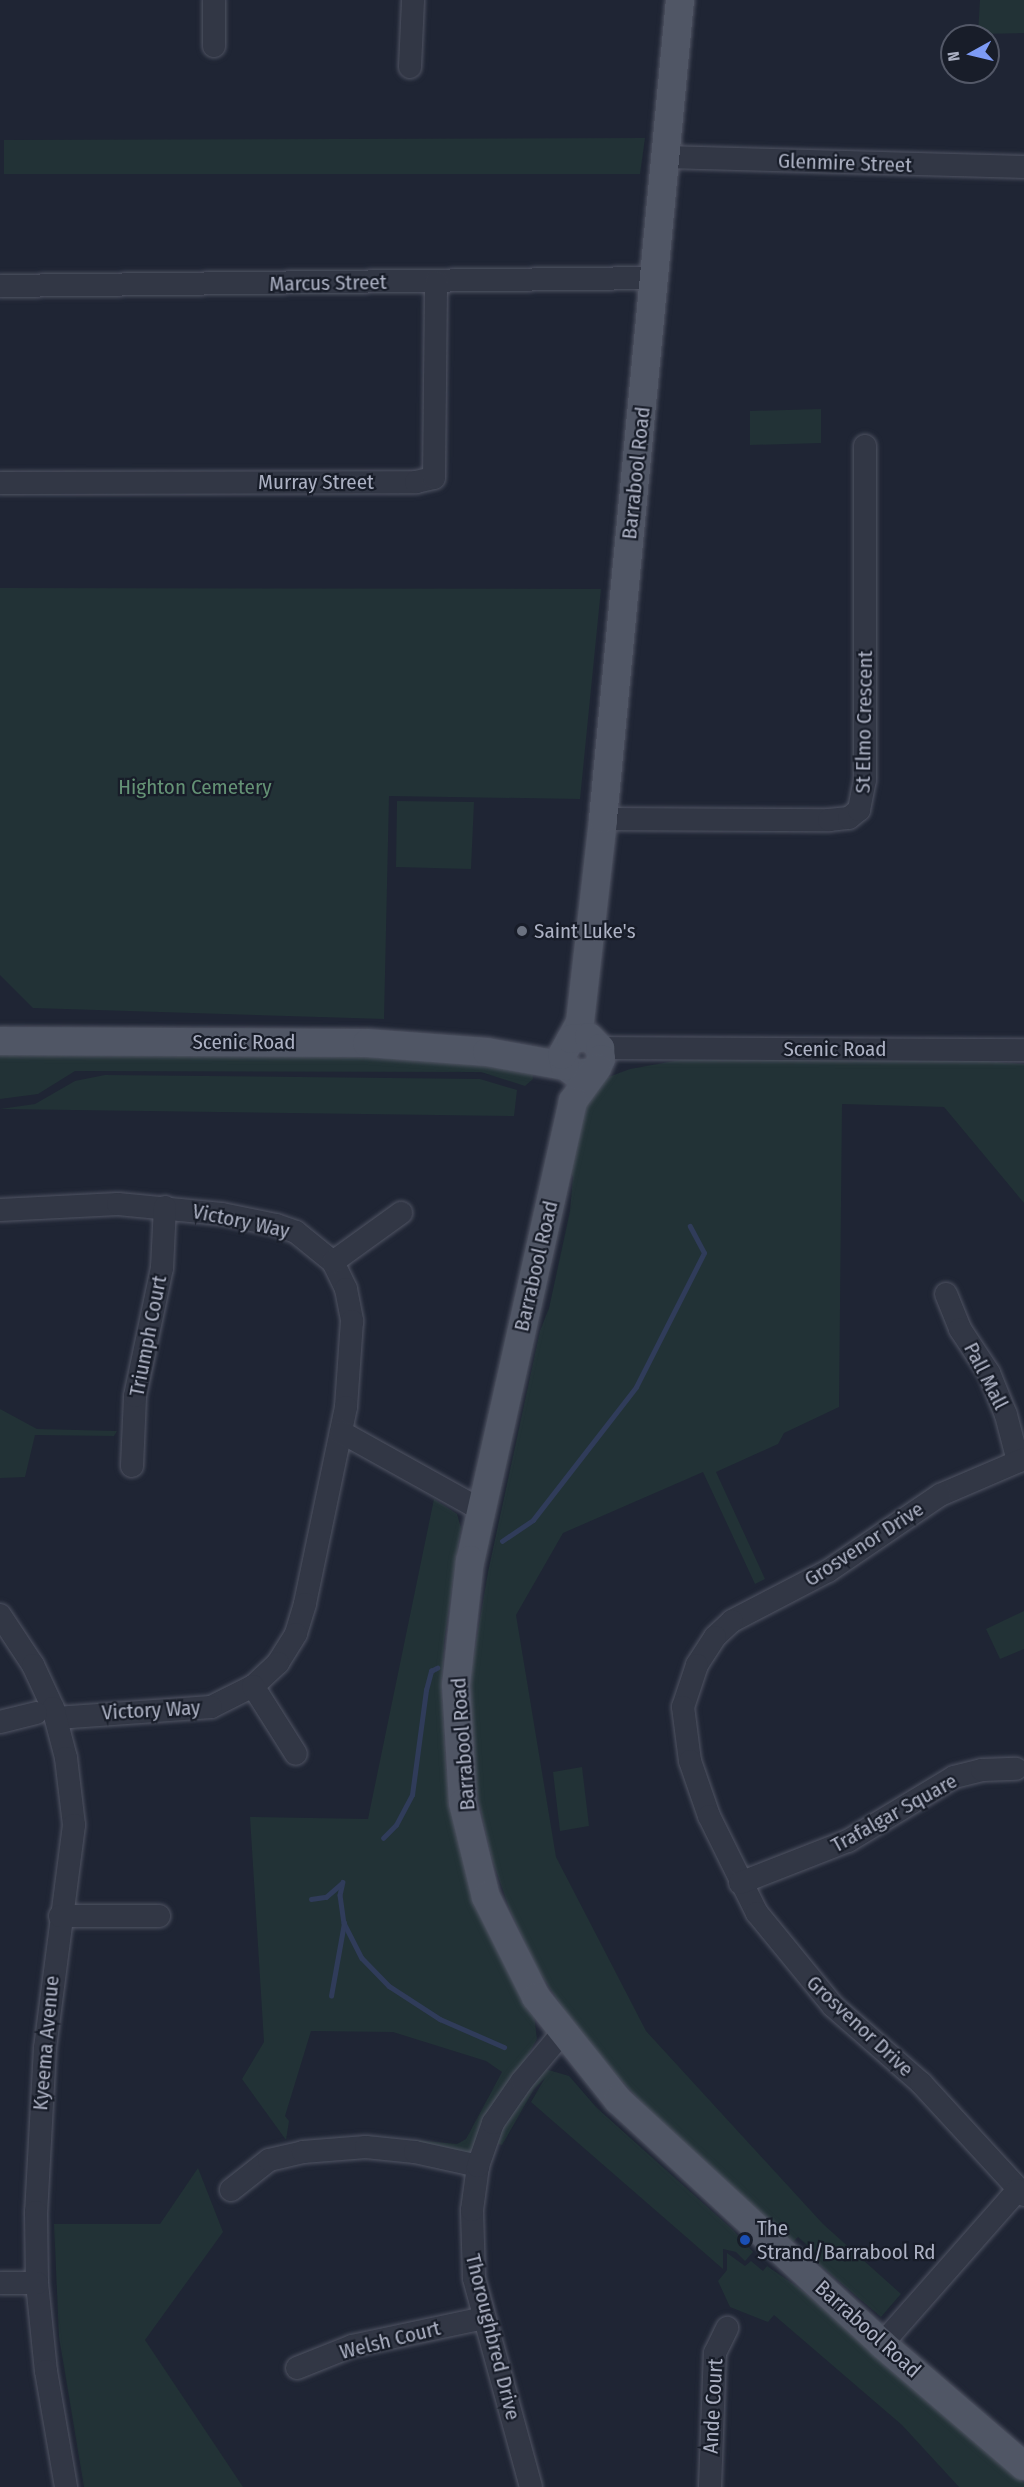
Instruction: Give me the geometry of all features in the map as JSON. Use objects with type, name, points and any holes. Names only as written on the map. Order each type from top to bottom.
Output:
[{"type":"main road","name":"Barrabool Road","points":[[680,0],[656,278],[603,819],[580,1022],[582,1056],[470,1560],[456,1685],[463,1803],[486,1897],[536,1997],[618,2100],[882,2344],[1024,2466]]},
{"type":"main road","name":"Scenic Road","points":[[0,1041],[367,1043],[582,1056]]},
{"type":"street","points":[[214,0],[214,46]]},
{"type":"street","points":[[410,67],[413,0]]},
{"type":"street","name":"Glenmire Street","points":[[667,157],[1024,167]]},
{"type":"street","name":"Marcus Street","points":[[0,286],[656,278]]},
{"type":"street","name":"Murray Street","points":[[0,483],[416,482],[434,478],[436,282]]},
{"type":"street","name":"St Elmo Crescent","points":[[603,819],[829,820],[849,818],[859,810],[865,780],[865,446]]},
{"type":"street","name":"Scenic Road","points":[[582,1056],[646,1047],[1024,1050]]},
{"type":"street","name":"Victory Way","points":[[0,1210],[98,1204],[165,1207],[276,1225],[296,1232],[333,1262],[346,1289],[352,1321],[352,1361],[341,1432],[296,1634],[278,1663],[254,1686],[231,1700],[200,1709],[46,1715],[0,1722]]},
{"type":"street","name":"Triumph Court","points":[[132,1466],[135,1396],[160,1277],[165,1207]]},
{"type":"street","points":[[333,1262],[401,1212]]},
{"type":"street","name":"Pall Mall","points":[[946,1294],[960,1329],[989,1373],[1021,1460]]},
{"type":"street","points":[[341,1432],[482,1510]]},
{"type":"street","name":"Grosvenor Drive","points":[[1021,1460],[914,1510],[828,1571],[749,1609],[715,1636],[687,1686],[684,1731],[709,1816],[756,1912],[805,1975],[833,2006],[921,2083],[1021,2193]]},
{"type":"street","name":"Kyeema Avenue","points":[[0,1615],[33,1665],[46,1715],[71,1789],[74,1825],[60,1916],[38,2133],[37,2283],[52,2417],[66,2487]]},
{"type":"street","points":[[254,1686],[296,1754]]},
{"type":"street","name":"Trafalgar Square","points":[[741,1883],[848,1841],[954,1777],[982,1770],[1016,1769]]},
{"type":"street","points":[[60,1916],[159,1916]]},
{"type":"street","name":"Thoroughbred Drive","points":[[531,2487],[474,2278],[470,2241],[478,2166],[493,2123],[522,2080],[564,2031]]},
{"type":"street","points":[[231,2190],[269,2160],[303,2152],[366,2146],[478,2166]]},
{"type":"street","points":[[882,2344],[1021,2193]]},
{"type":"street","points":[[0,2283],[37,2283]]},
{"type":"street","name":"Welsh Court","points":[[297,2368],[352,2346],[484,2318]]},
{"type":"street","name":"Ande Court","points":[[710,2487],[715,2353],[727,2328]]},
{"type":"green space","points":[[980,0],[1024,0],[1024,33],[1000,34],[1000,24],[979,24]]},
{"type":"green space","points":[[645,138],[640,174],[4,174],[4,140]]},
{"type":"green space","points":[[821,409],[821,443],[750,445],[750,411]]},
{"type":"green space","name":"Highton Cemetery","points":[[0,588],[601,589],[580,799],[389,796],[384,1019],[33,1008],[0,975]]},
{"type":"green space","points":[[397,801],[474,802],[471,869],[396,867]]},
{"type":"green space","points":[[0,1051],[474,1058],[532,1069],[533,1079],[525,1086],[481,1072],[75,1071],[38,1094],[0,1099]]},
{"type":"green space","points":[[702,1056],[953,1059],[1024,1064],[1024,1203],[944,1107],[842,1104],[839,1407],[784,1433],[778,1444],[716,1472],[765,1579],[755,1584],[703,1472],[563,1533],[516,1615],[556,1857],[646,2031],[823,2224],[901,2294],[881,2317],[814,2260],[818,2255],[798,2237],[793,2242],[678,2142],[584,2040],[538,1970],[511,1913],[491,1856],[476,1789],[469,1733],[470,1678],[488,1572],[540,1331],[549,1308],[570,1211],[573,1177],[570,1173],[585,1105],[603,1079],[630,1069]]},
{"type":"green space","points":[[105,1075],[480,1079],[517,1090],[514,1116],[0,1109],[35,1104],[75,1081]]},
{"type":"green space","points":[[0,1409],[37,1429],[117,1431],[114,1436],[35,1435],[25,1477],[0,1478]]},
{"type":"green space","points":[[434,1499],[457,1514],[461,1528],[444,1642],[442,1692],[446,1767],[455,1827],[534,2015],[537,2039],[475,2149],[464,2156],[414,2146],[415,2140],[457,2144],[466,2139],[502,2072],[486,2061],[393,2032],[311,2031],[285,2116],[289,2121],[286,2140],[242,2079],[264,2042],[250,1817],[368,1819]]},
{"type":"green space","points":[[1024,1611],[1024,1649],[1000,1659],[986,1629]]},
{"type":"green space","points":[[582,1767],[589,1826],[560,1831],[553,1772]]},
{"type":"green space","points":[[545,2069],[569,2076],[597,2108],[733,2230],[753,2252],[745,2261],[736,2252],[723,2249],[723,2269],[531,2102],[545,2078],[534,2089],[502,2145],[496,2143],[511,2112]]},
{"type":"green space","points":[[198,2168],[223,2232],[145,2340],[243,2487],[84,2487],[59,2337],[54,2224],[160,2224]]},
{"type":"green space","points":[[727,2253],[745,2266],[751,2261],[763,2271],[767,2266],[802,2290],[1024,2483],[1024,2487],[959,2487],[902,2425],[774,2315],[768,2322],[730,2307],[718,2281],[727,2270]]},
{"type":"waterway","points":[[502,1541],[533,1520],[636,1387],[704,1253],[690,1227]]},
{"type":"waterway","points":[[383,1838],[396,1825],[412,1795],[426,1690],[431,1671],[437,1668]]},
{"type":"waterway","points":[[343,1882],[340,1895],[344,1923],[362,1958],[389,1986],[440,2019],[504,2047]]},
{"type":"waterway","points":[[311,1899],[326,1897],[341,1884]]},
{"type":"waterway","points":[[331,1996],[344,1923]]},
{"type":"place","name":"Saint Luke's","points":[[522,931]]},
{"type":"place","name":"The Strand/Barrabool Rd","points":[[745,2240]]}]
